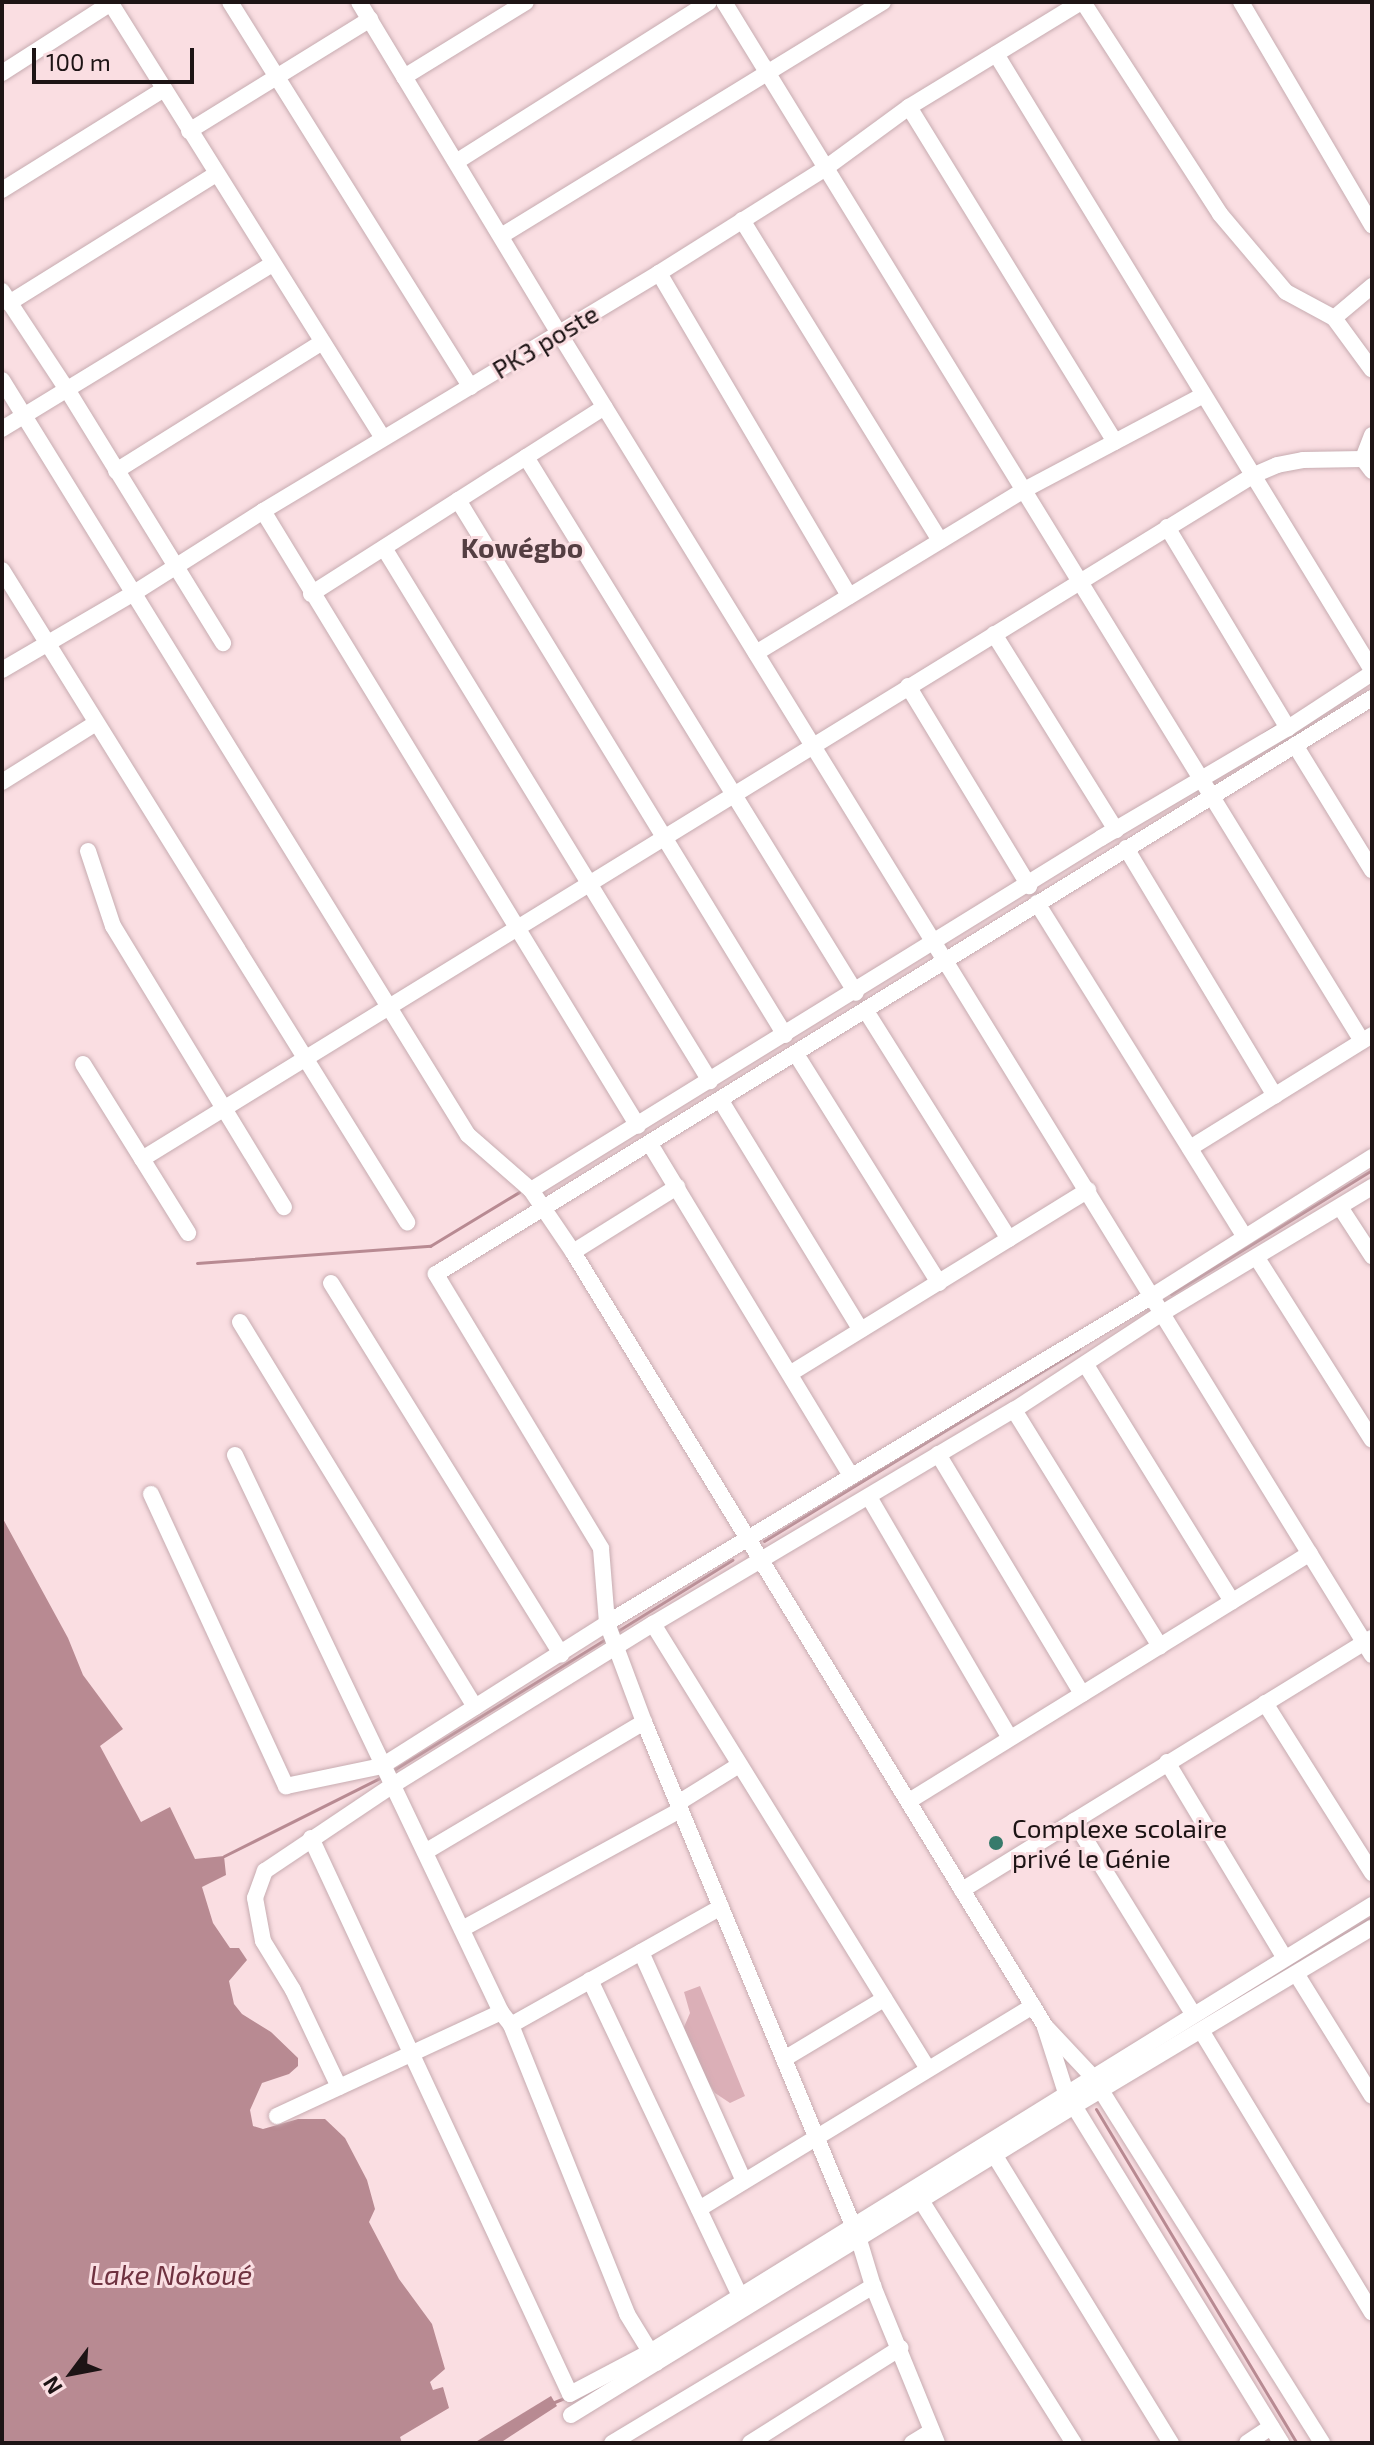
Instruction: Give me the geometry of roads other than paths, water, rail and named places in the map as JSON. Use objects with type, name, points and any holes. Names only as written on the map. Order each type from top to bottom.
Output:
[{"type":"street","points":[[230,2],[471,387]]},
{"type":"street","points":[[359,2],[604,407],[1154,1295],[1310,1553],[1370,1645],[1265,1703],[962,1890]]},
{"type":"street","points":[[404,77],[526,2]]},
{"type":"street","points":[[456,162],[709,2]]},
{"type":"street","points":[[724,2],[1082,579],[1211,795],[1367,1038],[1190,1148]]},
{"type":"street","points":[[501,236],[883,2]]},
{"type":"street","points":[[1082,2],[1220,214],[1286,292],[1334,318],[1372,370]]},
{"type":"street","name":"PK3 poste","points":[[2,670],[659,273],[827,167],[909,107],[1082,2]]},
{"type":"street","points":[[1241,2],[1372,225]]},
{"type":"street","points":[[2,73],[110,3],[383,438]]},
{"type":"street","points":[[189,131],[370,19]]},
{"type":"street","points":[[531,1190],[856,993],[1109,834],[1288,728],[1372,671],[996,54]]},
{"type":"street","points":[[2,190],[164,89]]},
{"type":"street","points":[[909,107],[1115,442]]},
{"type":"street","points":[[216,174],[6,297],[68,391],[223,643]]},
{"type":"street","points":[[742,220],[940,541]]},
{"type":"street","points":[[2,429],[272,264]]},
{"type":"street","points":[[659,273],[849,596]]},
{"type":"street","points":[[1334,318],[1372,286]]},
{"type":"street","points":[[116,471],[321,343]]},
{"type":"street","points":[[2,380],[468,1135],[531,1190],[573,1252],[1045,2026],[1070,2099],[1281,2443]]},
{"type":"street","points":[[756,653],[1026,489],[1202,396]]},
{"type":"street","points":[[311,594],[604,407]]},
{"type":"street","points":[[142,1159],[1254,475],[1277,465],[1303,460],[1368,465],[1372,435]]},
{"type":"street","points":[[526,457],[856,993]]},
{"type":"street","points":[[458,500],[785,1035]]},
{"type":"street","points":[[263,511],[638,1126]]},
{"type":"street","points":[[1167,527],[1288,728]]},
{"type":"street","points":[[384,548],[710,1081]]},
{"type":"street","points":[[2,570],[407,1222]]},
{"type":"street","points":[[994,634],[1120,853],[1275,1096]]},
{"type":"street","points":[[908,686],[1029,886]]},
{"type":"street","points":[[912,2443],[935,2437],[873,2286],[856,2232],[644,1722],[607,1623],[601,1548],[436,1274],[1372,698]]},
{"type":"street","points":[[2,782],[96,723]]},
{"type":"street","points":[[1295,745],[1372,870]]},
{"type":"street","points":[[88,851],[113,926],[284,1207]]},
{"type":"street","points":[[1037,903],[1244,1235]]},
{"type":"street","points":[[866,1011],[1009,1239]]},
{"type":"street","points":[[796,1054],[939,1283]]},
{"type":"street","points":[[83,1064],[188,1233]]},
{"type":"street","points":[[721,1101],[861,1330]]},
{"type":"street","points":[[650,1144],[850,1474]]},
{"type":"street","points":[[151,1494],[286,1786],[382,1766],[607,1623],[850,1474],[1154,1295],[1244,1235],[1372,1157]]},
{"type":"street","points":[[573,1252],[677,1187]]},
{"type":"street","points":[[339,2087],[293,1990],[263,1941],[255,1898],[265,1871],[393,1785],[653,1624],[1014,1410],[1164,1312],[1372,1187]]},
{"type":"street","points":[[791,1373],[1088,1190]]},
{"type":"street","points":[[1340,1207],[1372,1256]]},
{"type":"street","points":[[1257,1258],[1372,1440]]},
{"type":"street","points":[[331,1283],[561,1654]]},
{"type":"street","points":[[240,1322],[475,1707]]},
{"type":"street","points":[[1086,1365],[1232,1601]]},
{"type":"street","points":[[1014,1410],[1160,1646]]},
{"type":"street","points":[[938,1454],[1082,1694]]},
{"type":"street","points":[[235,1455],[506,2019],[627,2314],[654,2357]]},
{"type":"street","points":[[869,1497],[1010,1738]]},
{"type":"street","points":[[909,1801],[1310,1553]]},
{"type":"street","points":[[653,1624],[928,2069]]},
{"type":"street","points":[[1265,1703],[1372,1873]]},
{"type":"street","points":[[425,1852],[644,1722]]},
{"type":"street","points":[[1167,1762],[1285,1958]]},
{"type":"street","points":[[462,1929],[679,1806],[739,1765]]},
{"type":"street","points":[[1074,1821],[1193,2014]]},
{"type":"street","points":[[311,1838],[570,2394],[654,2357],[1070,2099],[1102,2091],[1372,1928]]},
{"type":"street","points":[[571,2415],[739,2294],[856,2232],[922,2202],[995,2156],[1070,2099],[1092,2076],[1372,1905]]},
{"type":"street","points":[[277,2116],[413,2053],[506,2019],[590,1980],[721,1907]]},
{"type":"street","points":[[641,1952],[744,2181]]},
{"type":"street","points":[[1297,1975],[1372,2096]]},
{"type":"street","points":[[590,1980],[739,2294]]},
{"type":"street","points":[[784,2059],[884,1999]]},
{"type":"street","points":[[699,2209],[1033,2006]]},
{"type":"street","points":[[1045,2026],[1102,2091],[1322,2443]]},
{"type":"street","points":[[1202,2032],[1372,2313]]},
{"type":"street","points":[[995,2156],[1171,2443]]},
{"type":"street","points":[[922,2202],[1074,2443]]},
{"type":"street","points":[[612,2443],[873,2286]]},
{"type":"street","points":[[750,2443],[900,2348]]},
{"type":"street","points":[[1247,2443],[1271,2427]]},
{"type":"water","name":"Lake Nokoué","points":[[2,1517],[68,1638],[83,1675],[123,1729],[100,1746],[141,1822],[170,1807],[195,1859],[224,1856],[226,1875],[202,1887],[213,1923],[230,1948],[239,1948],[247,1960],[229,1981],[234,2004],[242,2014],[271,2032],[298,2058],[298,2066],[289,2074],[262,2083],[250,2110],[253,2126],[263,2129],[298,2119],[325,2119],[345,2138],[367,2180],[375,2209],[369,2222],[399,2279],[432,2324],[445,2369],[430,2382],[433,2390],[443,2387],[449,2408],[400,2437],[402,2443],[2,2443]]},
{"type":"water","points":[[551,2396],[557,2406],[500,2443],[474,2443]]},
{"type":"waterway","points":[[1263,734],[1280,723]]},
{"type":"waterway","points":[[1171,1294],[1372,1170]]},
{"type":"waterway","points":[[197,1263],[430,1246],[519,1192]]},
{"type":"waterway","points":[[764,1541],[1079,1349]]},
{"type":"waterway","points":[[616,1632],[732,1560]]},
{"type":"waterway","points":[[392,1771],[607,1638]]},
{"type":"waterway","points":[[224,1856],[380,1778]]},
{"type":"waterway","points":[[1307,1958],[1372,1917]]},
{"type":"waterway","points":[[1096,2109],[1297,2443]]},
{"type":"waterway","points":[[552,2403],[567,2397]]},
{"type":"place","name":"Complexe scolaire privé le Génie","points":[[996,1843]]},
{"type":"district","name":"Kowégbo","points":[[522,547]]}]
